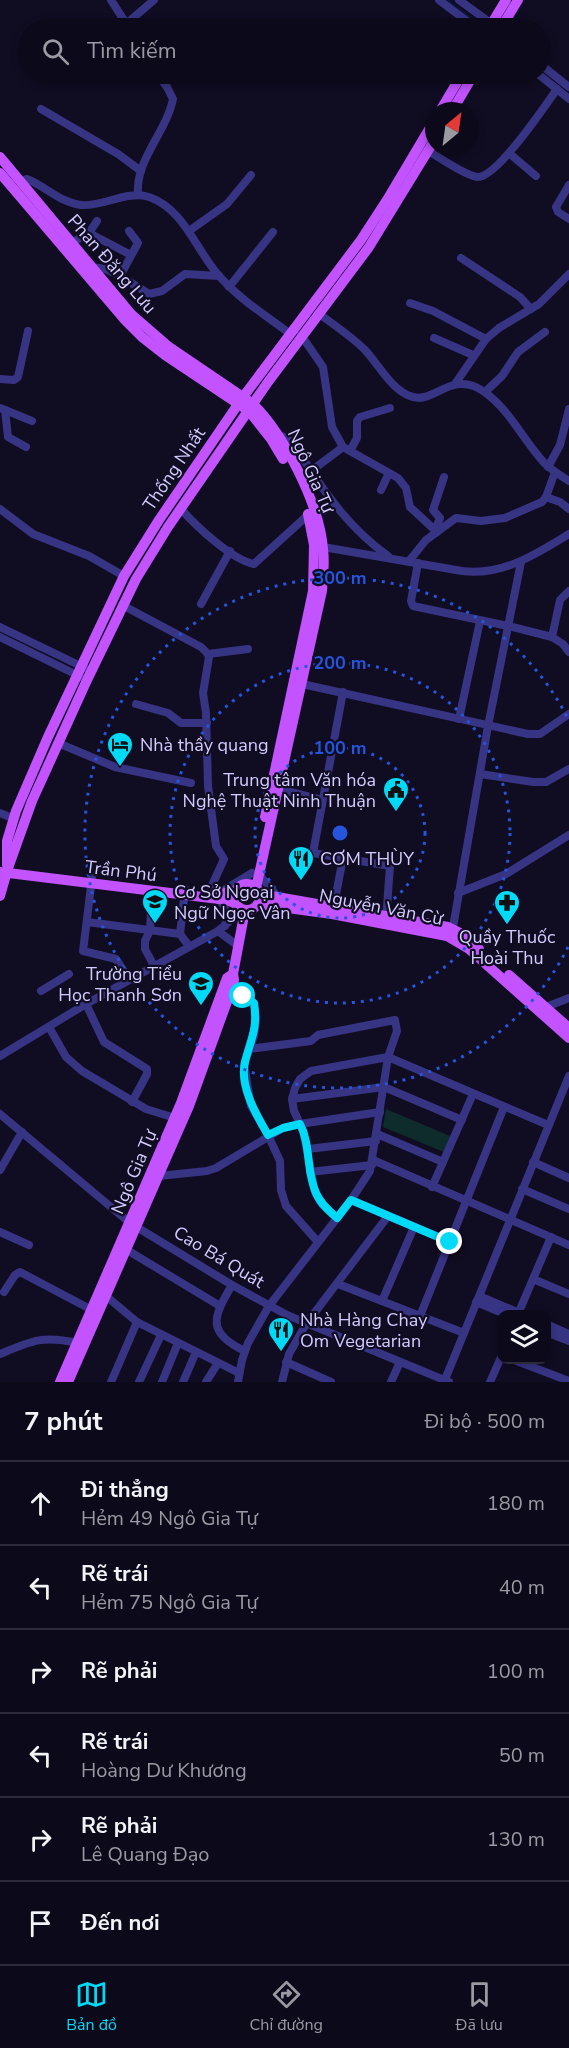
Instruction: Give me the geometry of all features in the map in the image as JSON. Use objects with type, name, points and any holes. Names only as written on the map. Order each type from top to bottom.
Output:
[{"type":"main road","points":[[501,18],[506,0]]},
{"type":"main road","points":[[505,18],[518,0]]},
{"type":"main road","points":[[445,102],[456,84]]},
{"type":"main road","points":[[457,102],[468,84]]},
{"type":"main road","name":"Thống Nhất","points":[[0,896],[7,840],[117,602],[241,400],[289,333],[359,262],[425,138]]},
{"type":"main road","name":"Thống Nhất","points":[[392,202],[425,155]]},
{"type":"main road","name":"Phan Đăng Lưu","points":[[0,158],[125,320],[165,355],[241,400]]},
{"type":"main road","name":"Phan Đăng Lưu","points":[[0,172],[67,245],[92,267],[147,330],[241,400]]},
{"type":"main road","name":"Thống Nhất","points":[[117,602],[124,576],[164,524],[181,509],[301,335],[314,310]]},
{"type":"main road","name":"Ngô Gia Tự","points":[[241,400],[264,414],[278,435],[310,500],[319,546],[311,622],[256,872],[256,893]]},
{"type":"main road","name":"Ngô Gia Tự","points":[[251,407],[281,454],[303,500],[319,546]]},
{"type":"main road","points":[[0,832],[17,815]]},
{"type":"main road","name":"Trần Phú","points":[[3,870],[216,895],[236,891]]},
{"type":"main road","name":"Trần Phú","points":[[91,881],[152,892],[185,892]]},
{"type":"main road","points":[[242,885],[256,893],[252,909],[240,907],[234,898],[236,891],[242,885]]},
{"type":"main road","name":"Nguyễn Văn Cừ","points":[[256,893],[462,934],[544,1010],[569,1038]]},
{"type":"main road","name":"Nguyễn Văn Cừ","points":[[256,893],[333,910]]},
{"type":"main road","name":"Trần Phú","points":[[216,895],[240,907]]},
{"type":"main road","name":"Ngô Gia Tự","points":[[60,1382],[81,1345],[134,1225],[232,988],[238,946],[240,907]]},
{"type":"main road","name":"Ngô Gia Tự","points":[[179,1119],[227,978],[233,974]]},
{"type":"main road","name":"Nguyễn Văn Cừ","points":[[544,1010],[569,1028]]},
{"type":"main road","name":"Ngô Gia Tự","points":[[68,1382],[92,1310],[127,1250],[134,1225]]},
{"type":"street","points":[[111,0],[123,18]]},
{"type":"street","points":[[136,18],[154,0]]},
{"type":"street","points":[[439,0],[463,18]]},
{"type":"street","points":[[459,0],[487,18]]},
{"type":"street","points":[[551,73],[569,87]]},
{"type":"street","points":[[138,195],[141,171],[162,130],[173,102],[172,94],[164,84]]},
{"type":"street","points":[[551,84],[569,99]]},
{"type":"street","points":[[446,156],[476,177],[489,174],[509,153],[557,89]]},
{"type":"street","points":[[41,109],[118,154],[141,171]]},
{"type":"street","points":[[509,153],[536,176]]},
{"type":"street","points":[[189,231],[227,204],[252,175]]},
{"type":"street","points":[[20,182],[27,179],[73,204],[98,204],[138,195],[148,197],[169,209],[189,231],[219,276],[239,298],[289,333]]},
{"type":"street","points":[[569,185],[556,207],[558,212],[569,219]]},
{"type":"street","points":[[67,245],[89,233],[96,221]]},
{"type":"street","points":[[120,276],[138,243],[129,231]]},
{"type":"street","points":[[229,287],[273,232]]},
{"type":"street","points":[[89,233],[131,255]]},
{"type":"street","points":[[461,258],[520,297],[531,309]]},
{"type":"street","points":[[92,267],[105,269],[120,276],[149,294],[162,291],[185,274],[219,276]]},
{"type":"street","points":[[454,384],[486,339],[499,328],[531,309],[569,274]]},
{"type":"street","points":[[410,303],[433,311],[486,339]]},
{"type":"street","points":[[314,310],[363,348],[391,382],[411,397],[421,398],[454,384],[466,384],[485,392],[512,421],[539,458],[569,481]]},
{"type":"street","points":[[0,380],[14,380],[18,377],[28,331]]},
{"type":"street","points":[[485,392],[502,376],[518,352],[545,332]]},
{"type":"street","points":[[301,335],[323,367],[333,427],[347,449],[404,484],[408,504],[412,510],[436,531]]},
{"type":"street","points":[[434,338],[473,355]]},
{"type":"street","points":[[312,471],[347,449],[357,438],[357,421],[360,417],[390,408]]},
{"type":"street","points":[[2,409],[32,421]]},
{"type":"street","points":[[2,409],[8,437],[26,447]]},
{"type":"street","points":[[569,409],[551,469],[546,497],[542,502],[505,518],[481,521],[456,518],[436,531],[421,545],[414,562],[411,601],[413,606],[508,626],[552,638],[563,644],[569,652]]},
{"type":"street","points":[[278,435],[291,441],[324,491],[354,528],[391,558]]},
{"type":"street","points":[[381,490],[389,473]]},
{"type":"street","points":[[436,531],[440,518],[433,510],[444,477]]},
{"type":"street","points":[[546,497],[560,502],[569,509]]},
{"type":"street","points":[[0,509],[33,534],[89,555],[124,576]]},
{"type":"street","points":[[181,509],[209,537],[250,564],[254,564],[308,515]]},
{"type":"street","points":[[319,546],[479,572],[501,569],[521,562],[569,534]]},
{"type":"street","points":[[201,604],[230,551]]},
{"type":"street","points":[[452,933],[488,726],[521,562]]},
{"type":"street","points":[[552,638],[560,600],[569,591]]},
{"type":"street","points":[[117,602],[201,647],[209,657],[203,693],[207,723],[208,786],[215,842],[217,849],[225,859],[216,895],[228,917],[221,929]]},
{"type":"street","points":[[459,719],[480,621]]},
{"type":"street","points":[[0,627],[84,673]]},
{"type":"street","points":[[0,637],[84,673]]},
{"type":"street","points":[[208,654],[248,649]]},
{"type":"street","points":[[298,683],[535,735],[569,714]]},
{"type":"street","points":[[343,692],[313,853],[390,866],[386,920]]},
{"type":"street","points":[[136,704],[168,713],[180,723],[207,723]]},
{"type":"street","points":[[53,740],[115,767],[191,783]]},
{"type":"street","points":[[480,774],[546,782],[569,770]]},
{"type":"street","points":[[275,788],[322,800]]},
{"type":"street","points":[[0,813],[17,815]]},
{"type":"street","points":[[458,893],[493,880],[568,839]]},
{"type":"street","points":[[333,910],[343,858]]},
{"type":"street","points":[[216,895],[256,872],[279,897]]},
{"type":"street","points":[[91,881],[83,951],[113,957],[121,964],[129,979]]},
{"type":"street","points":[[152,892],[150,930],[145,941],[145,949],[154,966]]},
{"type":"street","points":[[185,892],[180,934],[189,946]]},
{"type":"street","points":[[0,1056],[129,979],[221,929],[240,907]]},
{"type":"street","points":[[87,922],[180,934]]},
{"type":"street","points":[[221,929],[238,946]]},
{"type":"street","points":[[41,991],[69,974]]},
{"type":"street","points":[[232,988],[254,1003],[256,1018],[254,1036],[244,1064],[251,1106],[280,1161],[282,1190],[286,1206],[318,1242]]},
{"type":"street","points":[[544,1010],[569,998]]},
{"type":"street","points":[[86,1005],[104,1042],[147,1069],[147,1074],[132,1102]]},
{"type":"street","points":[[104,1293],[137,1322],[218,1363],[239,1377],[245,1351],[269,1306],[351,1200],[373,1163],[388,1057],[397,1031],[394,1020],[318,1035],[311,1041],[249,1049]]},
{"type":"street","points":[[49,1027],[71,1062],[132,1102],[151,1112],[179,1119]]},
{"type":"street","points":[[337,1218],[318,1198],[310,1172],[308,1149],[294,1111],[292,1099],[295,1088],[300,1079],[311,1071],[388,1057],[548,1125]]},
{"type":"street","points":[[446,1381],[477,1299],[569,1076]]},
{"type":"street","points":[[292,1099],[384,1087],[462,1120]]},
{"type":"street","points":[[432,1186],[473,1094]]},
{"type":"street","points":[[420,1316],[504,1107]]},
{"type":"street","points":[[154,1177],[216,1168],[283,1128],[381,1112]]},
{"type":"street","name":"Cao Bá Quát","points":[[0,1114],[134,1225],[232,1285],[306,1324],[446,1381]]},
{"type":"street","points":[[0,1170],[22,1132]]},
{"type":"street","points":[[308,1149],[376,1138],[443,1162]]},
{"type":"street","points":[[533,1162],[569,1178]]},
{"type":"street","points":[[310,1172],[373,1163],[569,1245]]},
{"type":"street","points":[[522,1189],[569,1209]]},
{"type":"street","points":[[351,1200],[450,1242]]},
{"type":"street","points":[[282,1382],[286,1362],[306,1324],[388,1216]]},
{"type":"street","points":[[382,1301],[414,1227]]},
{"type":"street","points":[[0,1232],[29,1245]]},
{"type":"street","points":[[521,1310],[551,1237]]},
{"type":"street","points":[[127,1250],[220,1306]]},
{"type":"street","points":[[4,1292],[15,1275],[20,1272],[92,1310]]},
{"type":"street","points":[[533,1279],[569,1294]]},
{"type":"street","points":[[338,1284],[464,1333]]},
{"type":"street","points":[[232,1285],[220,1306],[217,1321],[221,1336],[245,1351]]},
{"type":"street","points":[[477,1299],[509,1310]]},
{"type":"street","points":[[477,1299],[498,1310]]},
{"type":"street","points":[[111,1382],[137,1322]]},
{"type":"street","points":[[551,1326],[569,1334]]},
{"type":"street","points":[[551,1334],[569,1341]]},
{"type":"street","points":[[139,1382],[161,1335]]},
{"type":"street","points":[[0,1354],[39,1339],[81,1345]]},
{"type":"street","points":[[162,1382],[178,1344]]},
{"type":"street","points":[[183,1382],[196,1352]]},
{"type":"street","points":[[286,1362],[331,1382]]},
{"type":"street","points":[[391,1382],[400,1362]]},
{"type":"street","points":[[206,1382],[218,1363]]},
{"type":"street","points":[[490,1382],[497,1364]]},
{"type":"street","points":[[526,1364],[569,1381]]},
{"type":"green space","points":[[386,1109],[450,1136],[444,1152],[383,1127]]},
{"type":"waterway","points":[[447,0],[471,18]]},
{"type":"place","name":"Nhà thầy quang","points":[[120,768]]},
{"type":"place","name":"Trung tâm Văn hóa Nghệ Thuật Ninh Thuận","points":[[396,813]]},
{"type":"place","name":"CƠM THÙY","points":[[301,882]]},
{"type":"place","name":"Cơ Sở Ngoại Ngữ Ngọc Vân","points":[[155,925]]},
{"type":"place","name":"Quầy Thuốc Hoài Thu","points":[[507,926]]},
{"type":"place","name":"Trường Tiểu Học Thanh Sơn","points":[[201,1007]]},
{"type":"place","name":"Nhà Hàng Chay Om Vegetarian","points":[[281,1353]]},
{"type":"route","points":[[243,996],[254,1003],[256,1018],[254,1036],[244,1064],[251,1106],[268,1135],[300,1124],[309,1153],[310,1172],[315,1192],[322,1204],[337,1218],[351,1200],[450,1242]]}]
